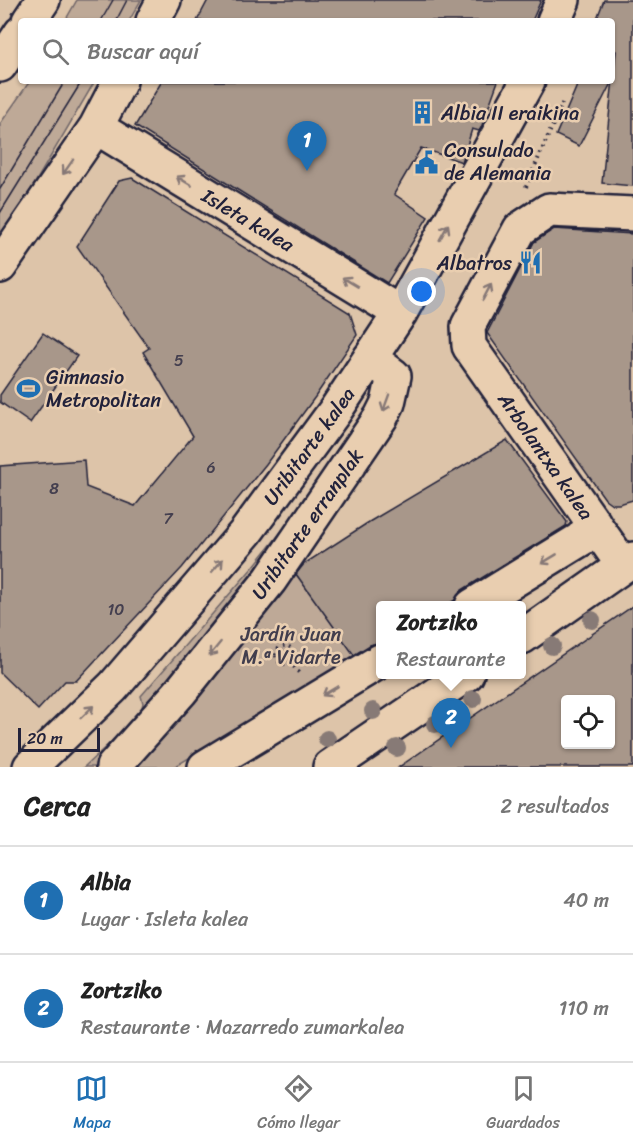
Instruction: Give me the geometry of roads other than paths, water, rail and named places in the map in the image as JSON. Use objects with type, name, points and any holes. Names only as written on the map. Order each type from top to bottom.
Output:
[{"type":"street","points":[[31,18],[43,0]]},
{"type":"street","points":[[155,18],[164,0]]},
{"type":"street","points":[[555,18],[563,0]]},
{"type":"street","points":[[0,65],[18,38]]},
{"type":"street","points":[[0,266],[96,127],[118,84]]},
{"type":"street","name":"Uribitarte kalea","points":[[30,767],[113,687],[246,532],[336,411],[400,313],[526,84]]},
{"type":"street","name":"Isleta kalea","points":[[96,127],[400,313]]},
{"type":"street","name":"Arbolantxa kalea","points":[[628,562],[594,524],[469,346],[468,326],[520,229],[549,210],[633,214]]},
{"type":"street","name":"Uribitarte erranplak","points":[[113,767],[181,691],[270,580],[381,417],[388,403],[394,376],[370,358]]},
{"type":"street","points":[[480,601],[581,539],[594,524]]},
{"type":"street","points":[[526,634],[628,562]]},
{"type":"street","points":[[204,767],[376,664]]},
{"type":"street","points":[[330,767],[461,679]]},
{"type":"tram line","points":[[103,18],[113,0]]},
{"type":"tram line","points":[[118,18],[127,0]]},
{"type":"tram line","points":[[0,189],[63,84]]},
{"type":"tram line","points":[[0,213],[80,84]]},
{"type":"place","name":"Albia II eraikina","points":[[423,113]]},
{"type":"place","name":"Consulado de Alemania","points":[[426,162]]},
{"type":"place","name":"Albia","points":[[307,171]]},
{"type":"place","name":"Albatros","points":[[530,263]]},
{"type":"place","name":"Gimnasio Metropolitan","points":[[28,388]]},
{"type":"place","name":"Zortziko","points":[[451,748]]},
{"type":"park label","name":"Jardín Juan M.ª Vidarte","points":[[291,646]]}]
